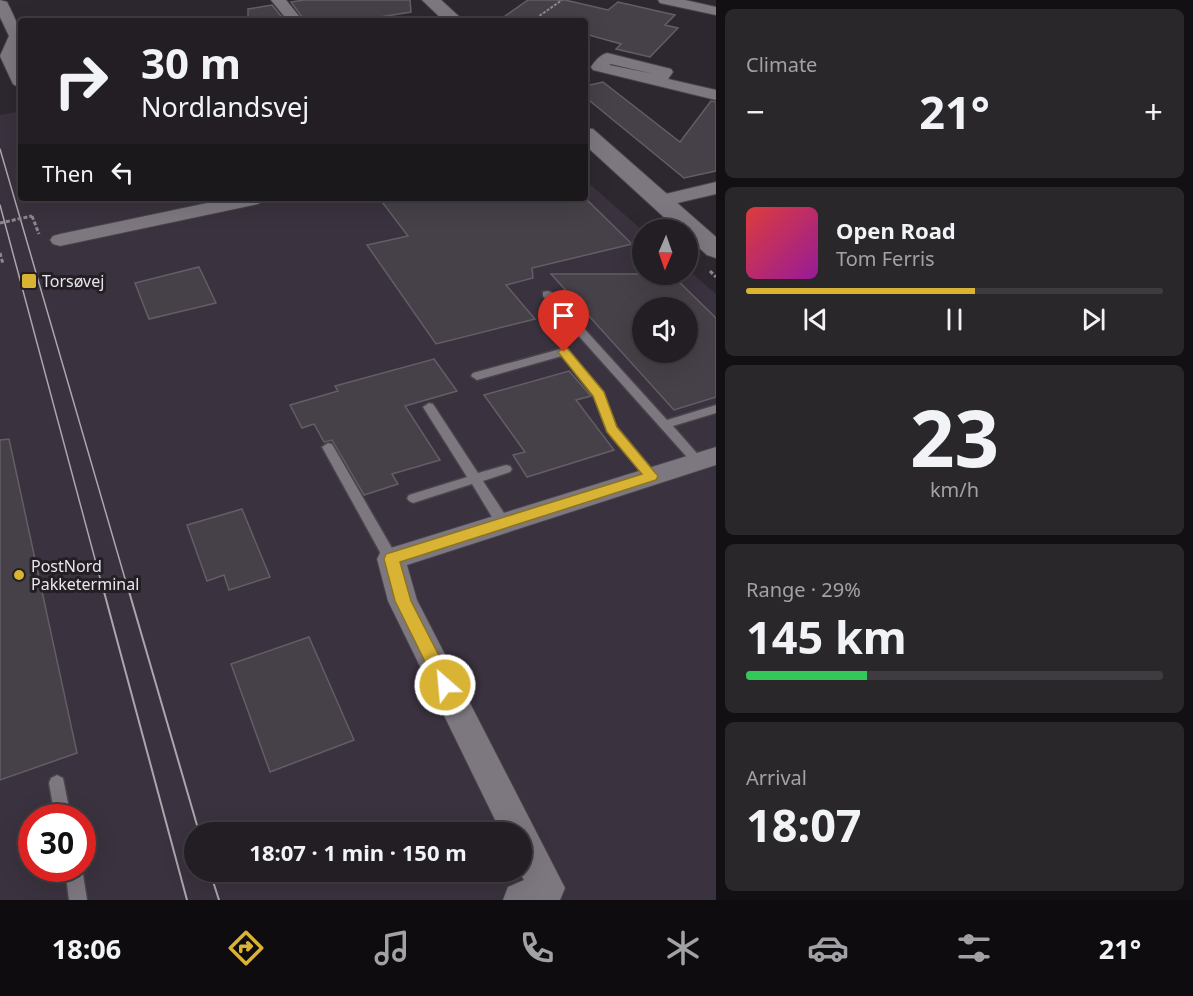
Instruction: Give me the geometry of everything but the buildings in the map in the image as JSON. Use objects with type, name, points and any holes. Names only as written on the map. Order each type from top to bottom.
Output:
[{"type":"street","points":[[278,0],[294,18]]},
{"type":"street","points":[[431,0],[452,18]]},
{"type":"street","points":[[665,0],[716,11]]},
{"type":"street","points":[[710,0],[716,1]]},
{"type":"street","points":[[0,2],[16,36],[8,56],[18,78]]},
{"type":"street","points":[[657,81],[716,95]]},
{"type":"street","points":[[588,137],[716,250]]},
{"type":"street","points":[[660,201],[716,188]]},
{"type":"street","points":[[60,240],[244,201]]},
{"type":"street","points":[[514,822],[403,601],[392,559],[707,459]]},
{"type":"street","points":[[521,900],[547,888],[532,859]]},
{"type":"lane","points":[[547,294],[664,425],[707,459]]},
{"type":"lane","points":[[477,376],[564,352],[599,395],[611,428],[651,476]]},
{"type":"lane","points":[[429,407],[503,523]]},
{"type":"lane","points":[[664,425],[716,409]]},
{"type":"lane","points":[[328,447],[392,559]]},
{"type":"lane","points":[[414,498],[506,469]]},
{"type":"lane","points":[[57,783],[61,804]]},
{"type":"lane","points":[[75,882],[78,900]]},
{"type":"path","points":[[536,18],[562,0]]},
{"type":"path","points":[[0,223],[32,216],[39,236]]},
{"type":"path","points":[[0,253],[3,264]]},
{"type":"shaded area","points":[[18,112],[18,201],[588,201],[588,183],[632,221],[632,285],[698,285],[698,278],[716,294],[716,900],[0,900],[0,115]]},
{"type":"tram line","points":[[0,149],[128,589]]},
{"type":"tram line","points":[[0,205],[103,589]]},
{"type":"tram line","points":[[103,588],[187,900]]},
{"type":"tram line","points":[[128,588],[196,822]]},
{"type":"tram line","points":[[213,882],[219,900]]},
{"type":"place","name":"Torsøvej","points":[[29,281]]},
{"type":"place","name":"PostNord Pakketerminal","points":[[19,575]]},
{"type":"route","points":[[445,685],[403,601],[392,559],[651,476],[611,428],[599,395],[564,352]]}]
